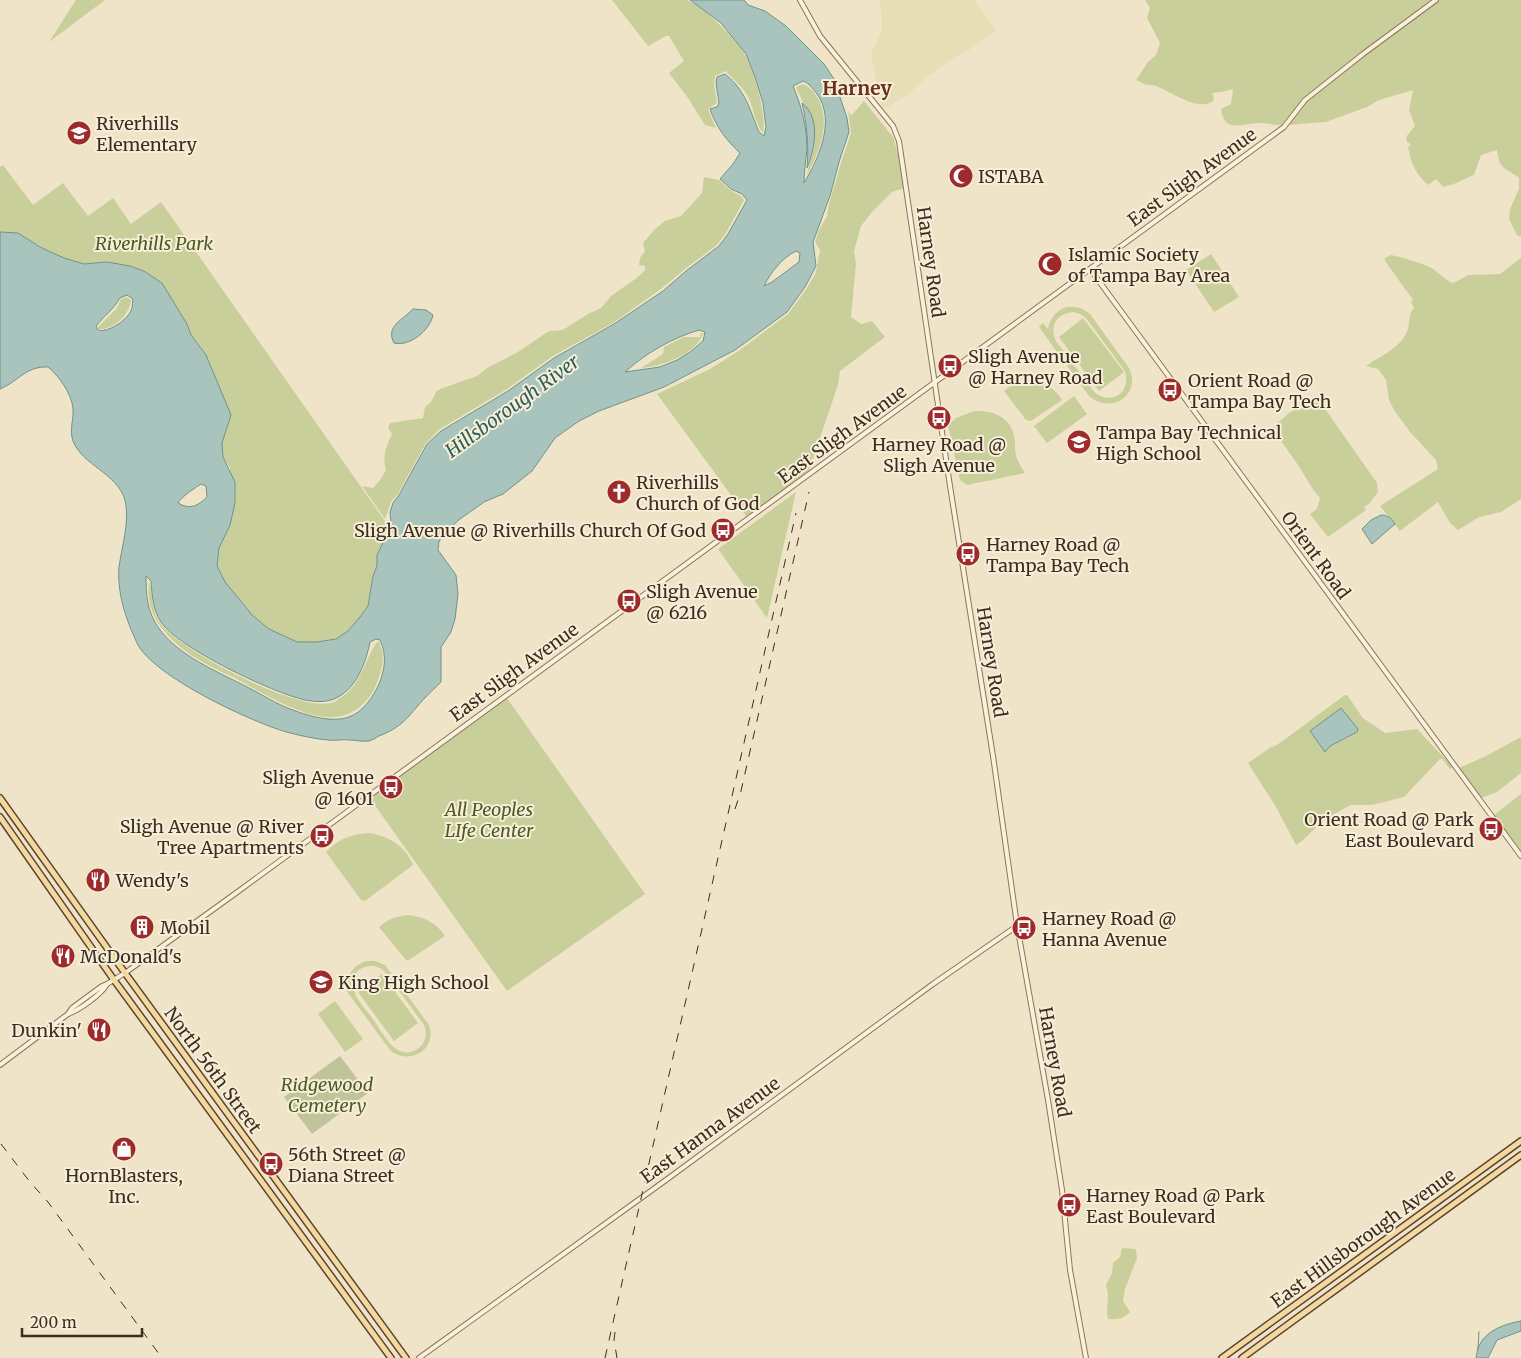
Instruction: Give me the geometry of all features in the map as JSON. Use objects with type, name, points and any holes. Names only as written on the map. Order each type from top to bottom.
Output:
[{"type":"main road","name":"North 56th Street","points":[[0,798],[203,1081],[406,1358]]},
{"type":"main road","name":"North 56th Street","points":[[0,817],[114,980],[391,1358]]},
{"type":"main road","points":[[193,1087],[203,1081]]},
{"type":"main road","name":"East Hillsborough Avenue","points":[[1222,1358],[1521,1141]]},
{"type":"main road","name":"East Hillsborough Avenue","points":[[1242,1358],[1521,1155]]},
{"type":"main road","points":[[1462,1183],[1469,1193]]},
{"type":"main road","points":[[348,1298],[357,1292]]},
{"type":"street","name":"Harney Road","points":[[800,0],[820,36],[892,126],[899,141],[1017,926],[1048,1100],[1062,1190],[1070,1270],[1086,1358]]},
{"type":"street","name":"East Sligh Avenue","points":[[0,1064],[68,1014],[75,1012],[104,990],[107,984],[125,973],[1284,127],[1305,100],[1436,0]]},
{"type":"street","name":"Orient Road","points":[[1090,269],[1521,856]]},
{"type":"street","name":"East Hanna Avenue","points":[[420,1358],[933,984],[1017,926]]},
{"type":"shaded area","points":[[880,0],[974,0],[996,31],[970,49],[951,59],[907,95],[886,108],[882,107],[871,54],[882,30]]},
{"type":"green space","points":[[76,0],[105,0],[49,42]]},
{"type":"green space","points":[[612,0],[686,0],[710,15],[741,48],[749,62],[761,105],[764,125],[763,133],[747,95],[726,71],[715,76],[714,84],[717,103],[708,109],[716,128],[705,125],[669,73],[684,61],[669,36],[648,46]]},
{"type":"green space","points":[[1145,0],[1432,0],[1361,52],[1303,98],[1282,125],[1259,123],[1238,126],[1231,125],[1225,121],[1221,109],[1231,104],[1233,89],[1212,93],[1213,101],[1201,104],[1193,103],[1157,86],[1146,85],[1136,80],[1148,62],[1156,55],[1160,43],[1147,18],[1150,8]]},
{"type":"green space","points":[[1440,0],[1521,0],[1521,237],[1517,235],[1509,219],[1510,209],[1519,189],[1519,178],[1501,165],[1497,150],[1481,155],[1474,175],[1451,185],[1443,187],[1436,179],[1428,185],[1417,173],[1412,164],[1408,147],[1411,145],[1407,142],[1406,137],[1415,126],[1409,110],[1413,90],[1379,100],[1367,107],[1326,122],[1288,125],[1306,101]]},
{"type":"green space","points":[[803,84],[811,89],[820,103],[824,124],[820,145],[807,175],[814,137],[809,115],[796,87]]},
{"type":"green space","points":[[864,101],[893,137],[900,161],[904,188],[892,192],[861,226],[854,251],[856,264],[851,317],[861,324],[872,321],[885,337],[840,371],[838,385],[808,473],[747,517],[657,394],[710,369],[740,350],[788,314],[807,288],[816,272],[820,250],[815,242],[827,216],[851,133],[848,111],[852,115]]},
{"type":"green space","name":"Riverhills Park","points":[[3,165],[33,205],[63,183],[88,216],[113,198],[131,224],[161,202],[392,531],[377,555],[377,566],[373,576],[368,606],[348,631],[336,639],[317,642],[297,642],[269,629],[252,615],[225,582],[217,566],[219,548],[230,525],[230,468],[223,457],[222,443],[226,431],[206,355],[191,335],[187,324],[177,310],[144,271],[130,266],[107,262],[84,264],[64,258],[40,247],[18,233],[0,232],[0,167]]},
{"type":"green space","points":[[704,177],[719,180],[744,200],[726,233],[717,245],[661,289],[613,323],[553,356],[507,389],[440,429],[426,443],[398,494],[391,502],[385,519],[362,486],[373,488],[386,470],[385,452],[392,434],[388,428],[390,423],[423,418],[425,407],[440,389],[477,376],[549,331],[563,330],[601,308],[611,296],[645,270],[645,266],[639,265],[640,258],[645,251],[643,243],[665,221],[681,216],[702,193]]},
{"type":"green space","points":[[1211,254],[1239,297],[1214,312],[1186,270]]},
{"type":"green space","points":[[1391,255],[1430,267],[1453,283],[1469,275],[1500,274],[1521,258],[1521,499],[1501,512],[1479,517],[1458,530],[1450,523],[1438,502],[1400,531],[1380,506],[1438,469],[1436,460],[1410,432],[1394,410],[1389,400],[1386,380],[1378,369],[1366,366],[1394,348],[1403,339],[1407,331],[1410,314],[1414,308],[1411,302],[1413,300],[1385,261],[1385,258]]},
{"type":"green space","points":[[127,297],[131,300],[128,311],[124,316],[110,327],[99,329],[98,327],[116,309],[121,299]]},
{"type":"green space","points":[[1076,307],[1090,314],[1129,368],[1132,378],[1131,386],[1128,394],[1122,399],[1115,403],[1106,403],[1089,396],[1039,327],[1043,323],[1048,329],[1052,318],[1062,309]],"holes":[[[1074,312],[1086,318],[1125,371],[1125,385],[1119,395],[1108,398],[1095,393],[1056,341],[1053,330],[1059,317]]]},
{"type":"green space","points":[[1083,318],[1124,372],[1099,391],[1059,337]]},
{"type":"green space","points":[[701,333],[703,333],[701,339],[686,353],[659,365],[641,368],[663,354],[664,347],[684,337],[700,337]]},
{"type":"green space","points":[[1026,380],[1038,381],[1047,385],[1062,400],[1031,421],[1026,420],[1004,391],[1013,384]]},
{"type":"green space","points":[[1318,395],[1323,406],[1377,483],[1378,492],[1369,504],[1364,507],[1366,510],[1328,537],[1310,514],[1317,509],[1320,498],[1272,428],[1289,413]]},
{"type":"green space","points":[[1074,396],[1087,414],[1047,443],[1034,426]]},
{"type":"green space","points":[[974,411],[994,413],[1009,424],[1015,438],[1017,457],[1025,473],[967,485],[960,480],[948,425],[956,418]]},
{"type":"green space","points":[[796,492],[767,618],[718,549]]},
{"type":"green space","points":[[149,581],[154,608],[161,624],[173,636],[192,649],[243,678],[296,699],[318,703],[334,702],[354,685],[373,648],[379,642],[382,664],[376,685],[360,707],[343,716],[324,717],[284,704],[204,663],[176,644],[154,616],[148,593]]},
{"type":"green space","points":[[1347,695],[1363,718],[1385,733],[1417,729],[1453,767],[1450,769],[1440,759],[1404,797],[1372,805],[1351,805],[1325,819],[1296,845],[1276,807],[1248,763],[1277,745]],"holes":[[[1342,709],[1349,737],[1330,746]]]},
{"type":"green space","name":"All Peoples LIfe Center","points":[[507,698],[645,894],[507,991],[369,797]]},
{"type":"green space","points":[[1521,737],[1521,773],[1497,792],[1481,798],[1459,768]]},
{"type":"green space","points":[[1521,794],[1521,850],[1520,851],[1494,815]]},
{"type":"green space","points":[[370,833],[396,843],[410,858],[413,865],[365,901],[361,900],[326,852],[346,838]]},
{"type":"green space","points":[[408,915],[430,921],[445,936],[409,960],[406,960],[379,927],[393,918]]},
{"type":"green space","points":[[375,961],[385,965],[429,1025],[431,1034],[429,1042],[420,1053],[413,1056],[405,1056],[397,1055],[390,1050],[343,986],[347,983],[349,975],[356,966],[363,962]],"holes":[[[369,966],[380,968],[386,973],[424,1025],[425,1039],[421,1046],[414,1051],[403,1052],[392,1046],[357,998],[354,991],[353,978],[359,970]]]},
{"type":"green space","points":[[382,974],[418,1023],[394,1041],[358,992]]},
{"type":"green space","points":[[335,1001],[363,1039],[345,1052],[318,1014]]},
{"type":"green space","name":"Ridgewood Cemetery","points":[[340,1056],[368,1093],[312,1134],[284,1097]]},
{"type":"green space","points":[[1122,1248],[1136,1249],[1137,1258],[1125,1289],[1123,1301],[1130,1312],[1120,1319],[1108,1319],[1106,1285],[1112,1273],[1113,1263],[1120,1257]]},
{"type":"water","name":"Hillsborough River","points":[[690,0],[744,0],[748,5],[765,11],[786,26],[824,64],[834,79],[847,118],[849,132],[830,196],[813,242],[816,266],[805,287],[787,312],[735,350],[664,387],[599,411],[579,421],[555,438],[532,471],[503,494],[484,502],[443,534],[438,550],[456,575],[458,594],[455,619],[451,632],[441,647],[441,682],[404,722],[387,733],[369,741],[331,740],[304,736],[274,728],[206,697],[162,670],[146,656],[137,643],[129,625],[119,587],[119,567],[127,517],[125,500],[115,483],[77,449],[71,433],[73,408],[67,391],[48,367],[40,367],[28,371],[0,389],[0,232],[18,233],[40,247],[64,258],[84,264],[107,262],[130,266],[144,271],[162,283],[187,324],[191,335],[206,355],[231,415],[222,443],[223,457],[235,482],[235,503],[230,525],[219,548],[217,566],[225,582],[252,615],[269,629],[297,642],[317,642],[336,639],[348,631],[368,606],[373,576],[377,566],[377,555],[392,531],[390,512],[393,503],[427,444],[441,431],[508,391],[554,358],[614,324],[663,291],[719,246],[728,234],[747,200],[742,194],[731,189],[720,179],[740,153],[722,133],[710,109],[717,107],[719,103],[717,77],[725,74],[738,87],[746,100],[759,132],[764,136],[766,127],[763,103],[746,54],[721,23]],"holes":[[[803,81],[809,85],[823,104],[825,115],[825,127],[820,151],[804,183],[807,148],[806,132],[801,108],[793,86]],[[796,251],[800,253],[799,262],[764,286],[786,257]],[[127,295],[133,299],[130,312],[123,321],[108,329],[98,330],[96,326],[120,298]],[[699,330],[705,332],[703,341],[677,360],[660,367],[625,372],[660,347],[679,337]],[[201,484],[206,486],[207,497],[194,506],[190,507],[178,503],[185,495]],[[146,576],[151,581],[153,602],[158,617],[171,633],[227,668],[271,689],[305,700],[322,702],[334,699],[345,693],[360,673],[370,642],[376,639],[380,640],[384,657],[383,673],[379,684],[367,704],[359,712],[342,719],[321,718],[287,708],[199,662],[177,647],[167,638],[154,621],[149,609]]]},
{"type":"water","points":[[802,103],[812,116],[815,134],[807,168],[807,136]]},
{"type":"water","points":[[413,309],[426,310],[433,315],[431,321],[424,332],[413,340],[400,344],[394,343],[392,337],[393,328]]},
{"type":"water","points":[[1381,515],[1389,517],[1395,524],[1372,544],[1362,529],[1371,520]]},
{"type":"water","points":[[1341,708],[1358,729],[1357,732],[1330,746],[1325,752],[1310,731]]},
{"type":"water","points":[[1521,1321],[1521,1331],[1497,1340],[1488,1358],[1476,1358],[1478,1347],[1486,1336],[1503,1326]]},
{"type":"waterway","points":[[1478,1349],[1479,1332]]},
{"type":"railway","points":[[735,809],[741,791],[809,492]]},
{"type":"railway","points":[[605,1358],[796,513]]},
{"type":"railway","points":[[1,1144],[48,1202],[162,1358]]},
{"type":"railway","points":[[615,1332],[614,1340],[617,1358]]},
{"type":"place","name":"Riverhills Elementary","points":[[79,133]]},
{"type":"place","name":"ISTABA","points":[[961,176]]},
{"type":"place","name":"Islamic Society of Tampa Bay Area","points":[[1050,264]]},
{"type":"place","name":"Sligh Avenue @ Harney Road","points":[[950,366]]},
{"type":"place","name":"Orient Road @ Tampa Bay Tech","points":[[1170,390]]},
{"type":"place","name":"Harney Road @ Sligh Avenue","points":[[939,418]]},
{"type":"place","name":"Tampa Bay Technical High School","points":[[1079,442]]},
{"type":"place","name":"Riverhills Church of God","points":[[619,492]]},
{"type":"place","name":"Sligh Avenue @ Riverhills Church Of God","points":[[723,530]]},
{"type":"place","name":"Harney Road @ Tampa Bay Tech","points":[[968,554]]},
{"type":"place","name":"Sligh Avenue @ 6216","points":[[629,601]]},
{"type":"place","name":"Sligh Avenue @ 1601","points":[[391,787]]},
{"type":"place","name":"Orient Road @ Park East Boulevard","points":[[1491,829]]},
{"type":"place","name":"Sligh Avenue @ River Tree Apartments","points":[[322,836]]},
{"type":"place","name":"Wendy's","points":[[98,880]]},
{"type":"place","name":"Mobil","points":[[142,927]]},
{"type":"place","name":"Harney Road @ Hanna Avenue","points":[[1024,928]]},
{"type":"place","name":"McDonald's","points":[[63,956]]},
{"type":"place","name":"King High School","points":[[321,982]]},
{"type":"place","name":"Dunkin'","points":[[99,1030]]},
{"type":"place","name":"HornBlasters, Inc.","points":[[124,1149]]},
{"type":"place","name":"56th Street @ Diana Street","points":[[271,1164]]},
{"type":"place","name":"Harney Road @ Park East Boulevard","points":[[1069,1205]]},
{"type":"district","name":"Harney","points":[[857,88]]}]
